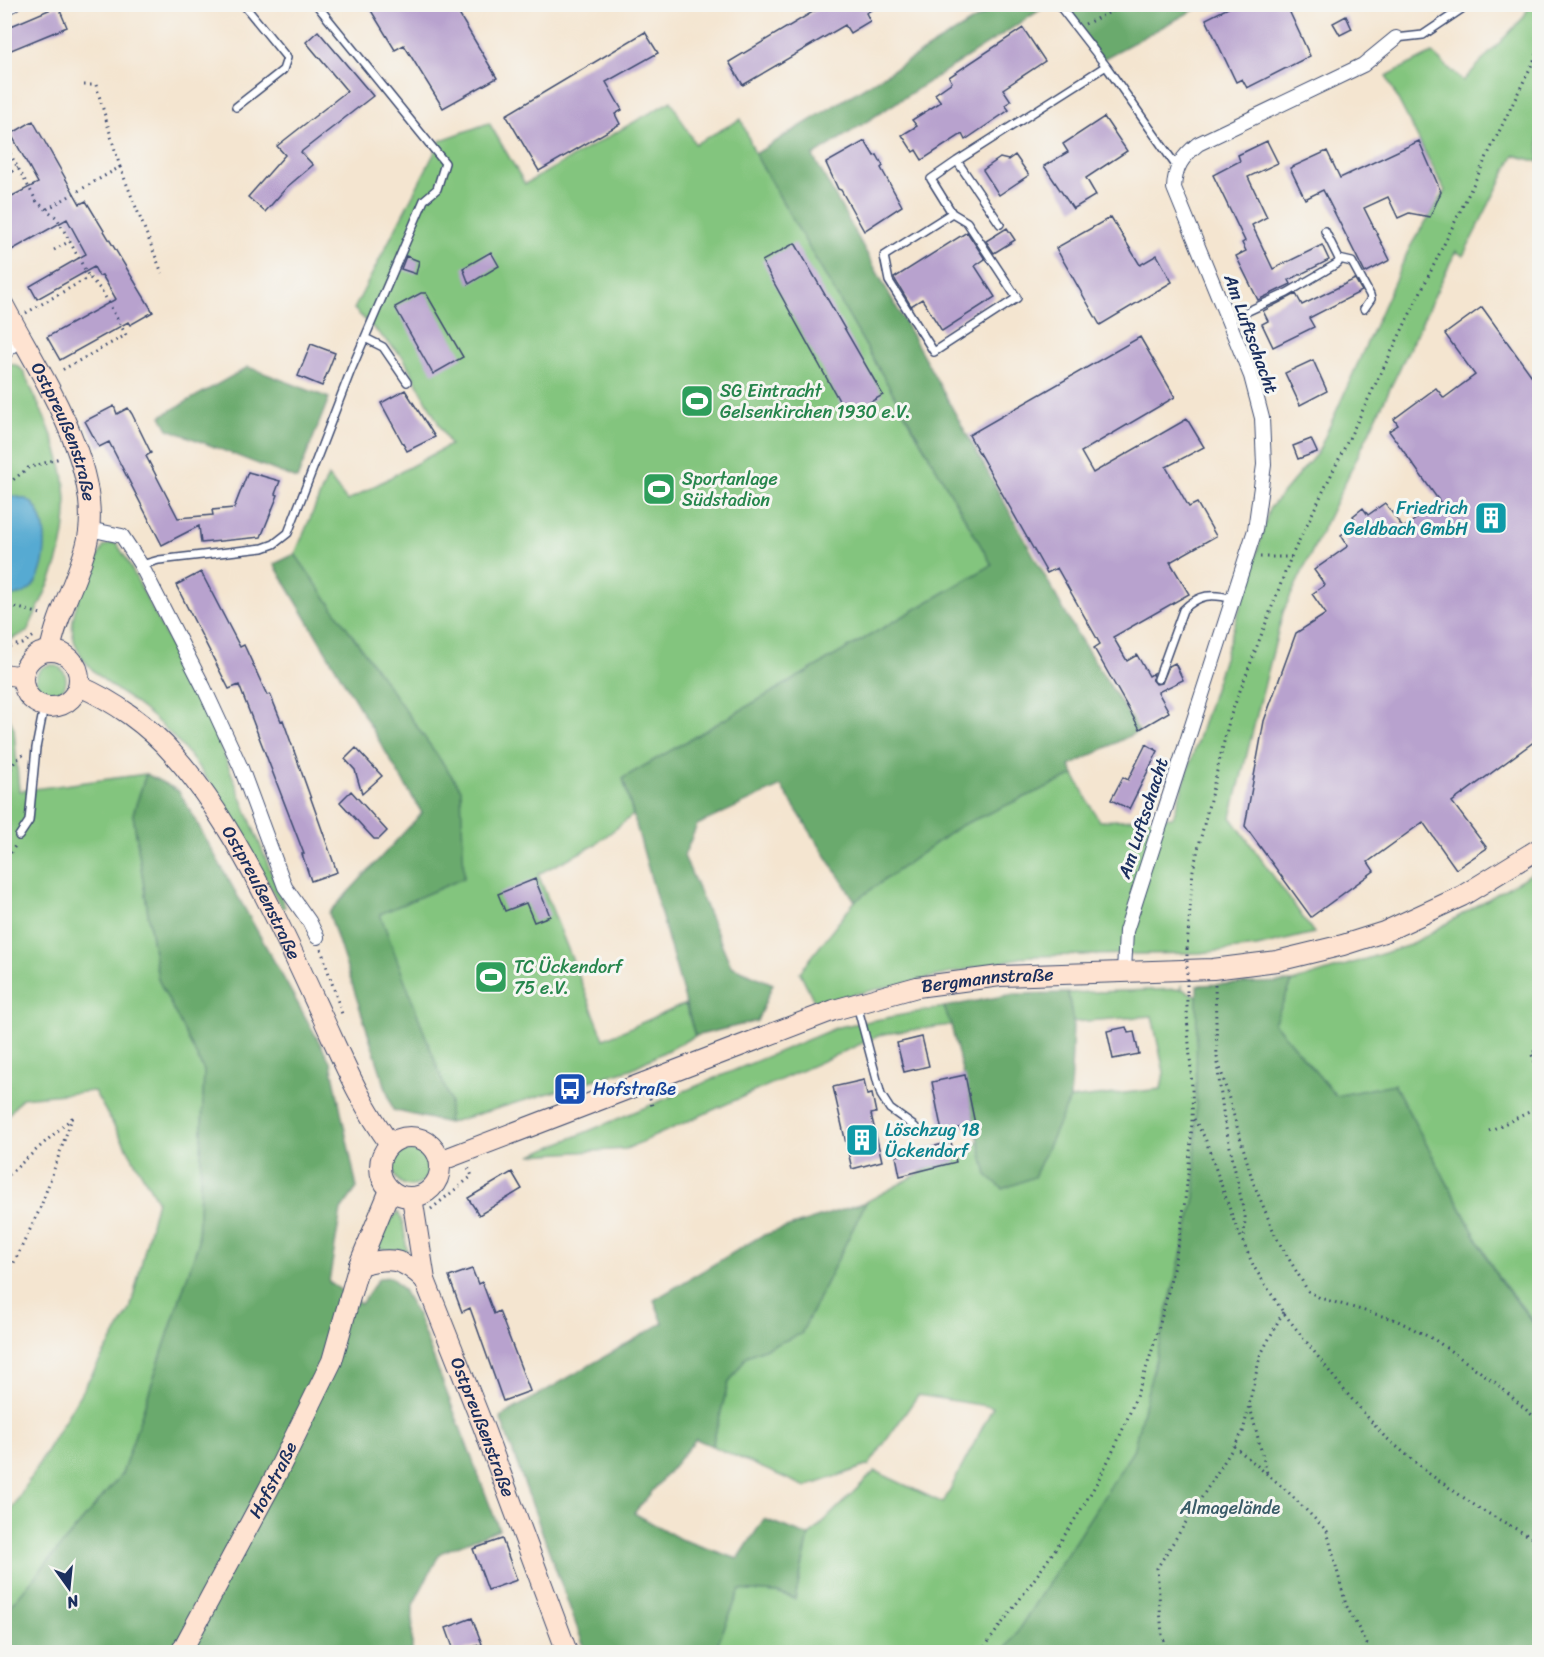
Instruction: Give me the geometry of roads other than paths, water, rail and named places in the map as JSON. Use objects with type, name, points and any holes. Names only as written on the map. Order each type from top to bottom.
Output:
[{"type":"street","points":[[4,8],[13,4]]},
{"type":"street","points":[[1177,167],[1186,154],[1198,144],[1363,65],[1396,38]]},
{"type":"street","name":"Am Luftschacht","points":[[1124,972],[1126,931],[1246,558],[1261,502],[1265,442],[1251,376],[1174,188],[1177,167]]},
{"type":"street","points":[[4,353],[12,322]]},
{"type":"street","name":"Ostpreußenstraße","points":[[12,322],[43,380],[77,453],[89,494],[89,529],[86,548],[58,619],[50,651]]},
{"type":"street","name":"Ostpreußenstraße","points":[[89,529],[122,536],[141,565],[228,738],[285,887],[309,921],[317,937]]},
{"type":"street","points":[[50,651],[58,651],[73,661],[78,669],[79,686],[75,694],[62,706],[44,707],[28,696],[14,676],[24,669],[34,656],[50,651]]},
{"type":"street","name":"Ostpreußenstraße","points":[[79,686],[98,694],[150,732],[173,754],[194,780],[244,860],[305,978],[362,1104],[390,1144]]},
{"type":"street","name":"Bergmannstraße","points":[[440,1161],[856,1003],[917,987],[1000,976],[1213,969],[1310,954],[1384,932],[1462,896],[1539,848]]},
{"type":"street","points":[[406,1137],[424,1140],[437,1153],[440,1161],[437,1181],[422,1195],[412,1197],[390,1190],[384,1182],[380,1162],[390,1144],[406,1137]]},
{"type":"street","name":"Hofstraße","points":[[181,1653],[275,1477],[332,1361],[359,1265],[390,1190]]},
{"type":"street","name":"Ostpreußenstraße","points":[[412,1197],[424,1280],[483,1426],[567,1653]]},
{"type":"street","points":[[359,1265],[379,1260],[402,1262],[409,1264],[424,1280]]},
{"type":"lane","points":[[236,107],[283,70],[287,58],[243,4]]},
{"type":"lane","points":[[141,565],[159,560],[263,548],[282,539],[288,533],[365,339],[424,200],[437,189],[445,164],[316,4]]},
{"type":"lane","points":[[1058,4],[1106,66],[1177,167]]},
{"type":"lane","points":[[1396,38],[1423,35],[1468,4]]},
{"type":"lane","points":[[952,213],[884,256],[889,281],[934,352],[1017,298],[967,222],[952,213],[931,179],[1106,66]]},
{"type":"lane","points":[[957,161],[1000,224]]},
{"type":"lane","points":[[1326,231],[1339,259]]},
{"type":"lane","points":[[1229,320],[1334,267],[1339,259]]},
{"type":"lane","points":[[1339,259],[1352,262],[1370,295],[1371,299],[1364,309]]},
{"type":"lane","points":[[365,339],[383,347],[407,382]]},
{"type":"lane","points":[[1158,679],[1183,610],[1209,594],[1233,599]]},
{"type":"lane","points":[[19,836],[29,821],[36,748],[44,707]]},
{"type":"lane","points":[[856,1003],[876,1084],[881,1095],[890,1109],[915,1126]]},
{"type":"water","points":[[5,495],[28,500],[36,507],[44,530],[45,544],[41,571],[36,582],[24,593],[7,597],[4,596]]},
{"type":"place","name":"SG Eintracht Gelsenkirchen 1930 e.V.","points":[[697,401]]},
{"type":"place","name":"Sportanlage Südstadion","points":[[659,489]]},
{"type":"place","name":"Friedrich Geldbach GmbH","points":[[1491,518]]},
{"type":"place","name":"TC Ückendorf 75 e.V.","points":[[491,977]]},
{"type":"place","name":"Hofstraße","points":[[570,1089]]},
{"type":"place","name":"Löschzug 18 Ückendorf","points":[[862,1140]]},
{"type":"park label","name":"Almagelände","points":[[1230,1508]]}]
